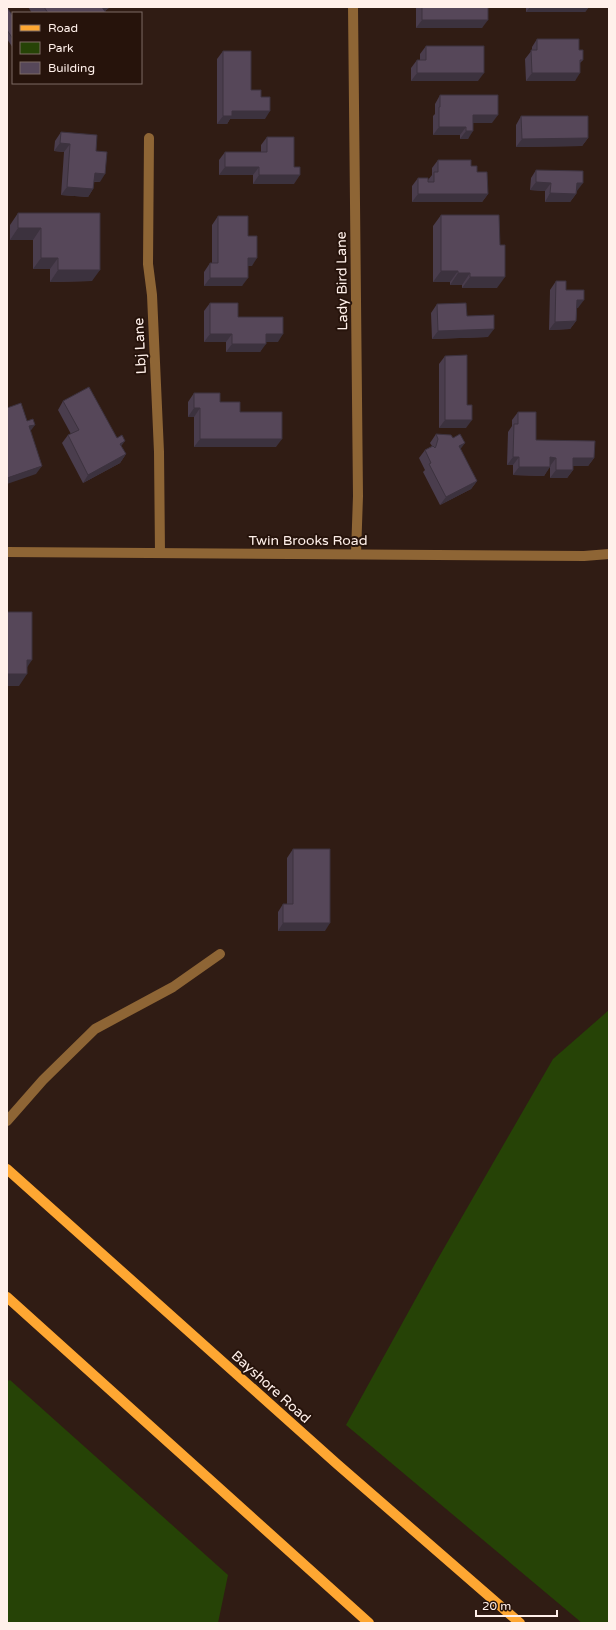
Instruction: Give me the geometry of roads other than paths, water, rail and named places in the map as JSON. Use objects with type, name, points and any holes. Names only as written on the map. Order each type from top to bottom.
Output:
[{"type":"main road","name":"Bayshore Road","points":[[7,1169],[337,1464],[520,1623]]},
{"type":"main road","points":[[7,1297],[369,1623]]},
{"type":"street","name":"Lady Bird Lane","points":[[353,7],[358,496],[356,554]]},
{"type":"street","name":"Lbj Lane","points":[[149,138],[148,264],[152,295],[159,452],[160,553]]},
{"type":"street","name":"Twin Brooks Road","points":[[7,552],[576,556],[609,554]]},
{"type":"street","points":[[7,1121],[43,1080],[95,1029],[173,987],[220,954]]}]
